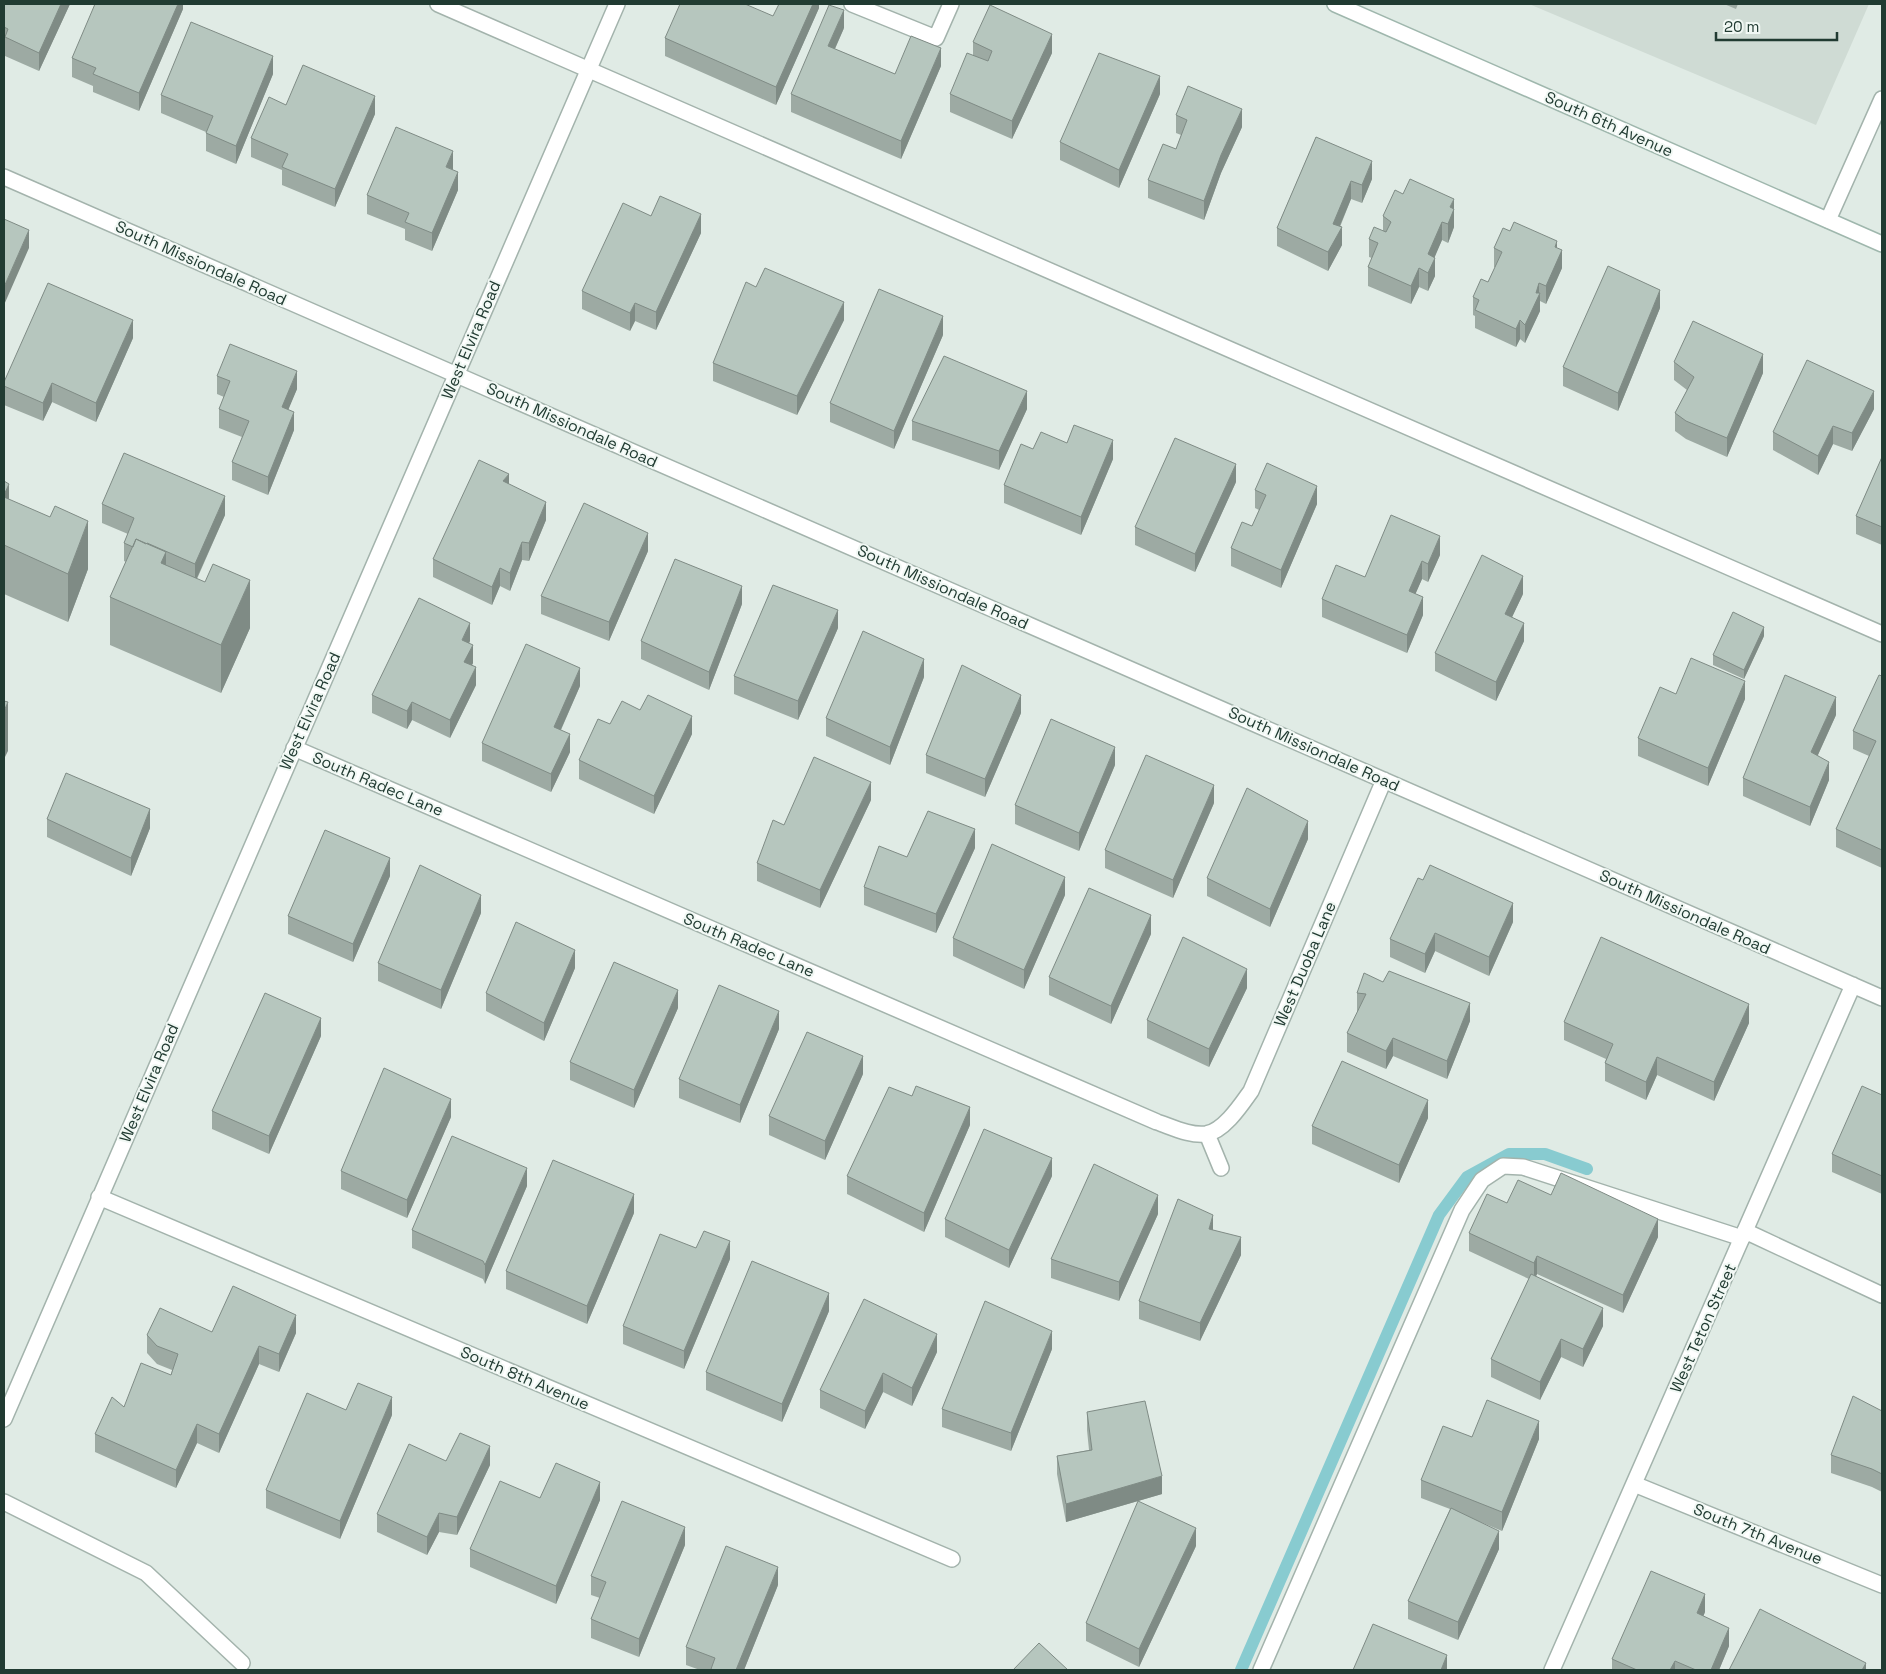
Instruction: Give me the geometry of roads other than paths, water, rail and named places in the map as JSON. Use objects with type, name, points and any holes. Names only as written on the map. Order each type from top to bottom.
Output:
[{"type":"street","points":[[438,4],[1882,634]]},
{"type":"street","name":"West Elvira Road","points":[[4,1418],[617,4]]},
{"type":"street","points":[[852,4],[936,38],[951,4]]},
{"type":"street","name":"South 6th Avenue","points":[[1335,4],[1882,244]]},
{"type":"street","points":[[1828,220],[1882,99]]},
{"type":"street","name":"South Missiondale Road","points":[[4,177],[1882,998]]},
{"type":"street","name":"South Radec Lane","points":[[294,748],[1157,1122],[1185,1132],[1207,1134]]},
{"type":"street","name":"West Duoba Lane","points":[[1207,1134],[1216,1130],[1234,1115],[1251,1091],[1384,780]]},
{"type":"street","name":"West Teton Street","points":[[1552,1670],[1853,985]]},
{"type":"street","points":[[1207,1134],[1221,1168]]},
{"type":"street","points":[[1261,1670],[1462,1210],[1482,1180],[1503,1166],[1523,1167],[1744,1235],[1882,1295]]},
{"type":"street","name":"South 8th Avenue","points":[[100,1197],[952,1559]]},
{"type":"street","name":"South 7th Avenue","points":[[1634,1484],[1882,1585]]},
{"type":"street","points":[[4,1502],[146,1573],[242,1663]]},
{"type":"waterway","points":[[1241,1670],[1439,1215],[1467,1177],[1509,1154],[1545,1154],[1587,1169]]}]
